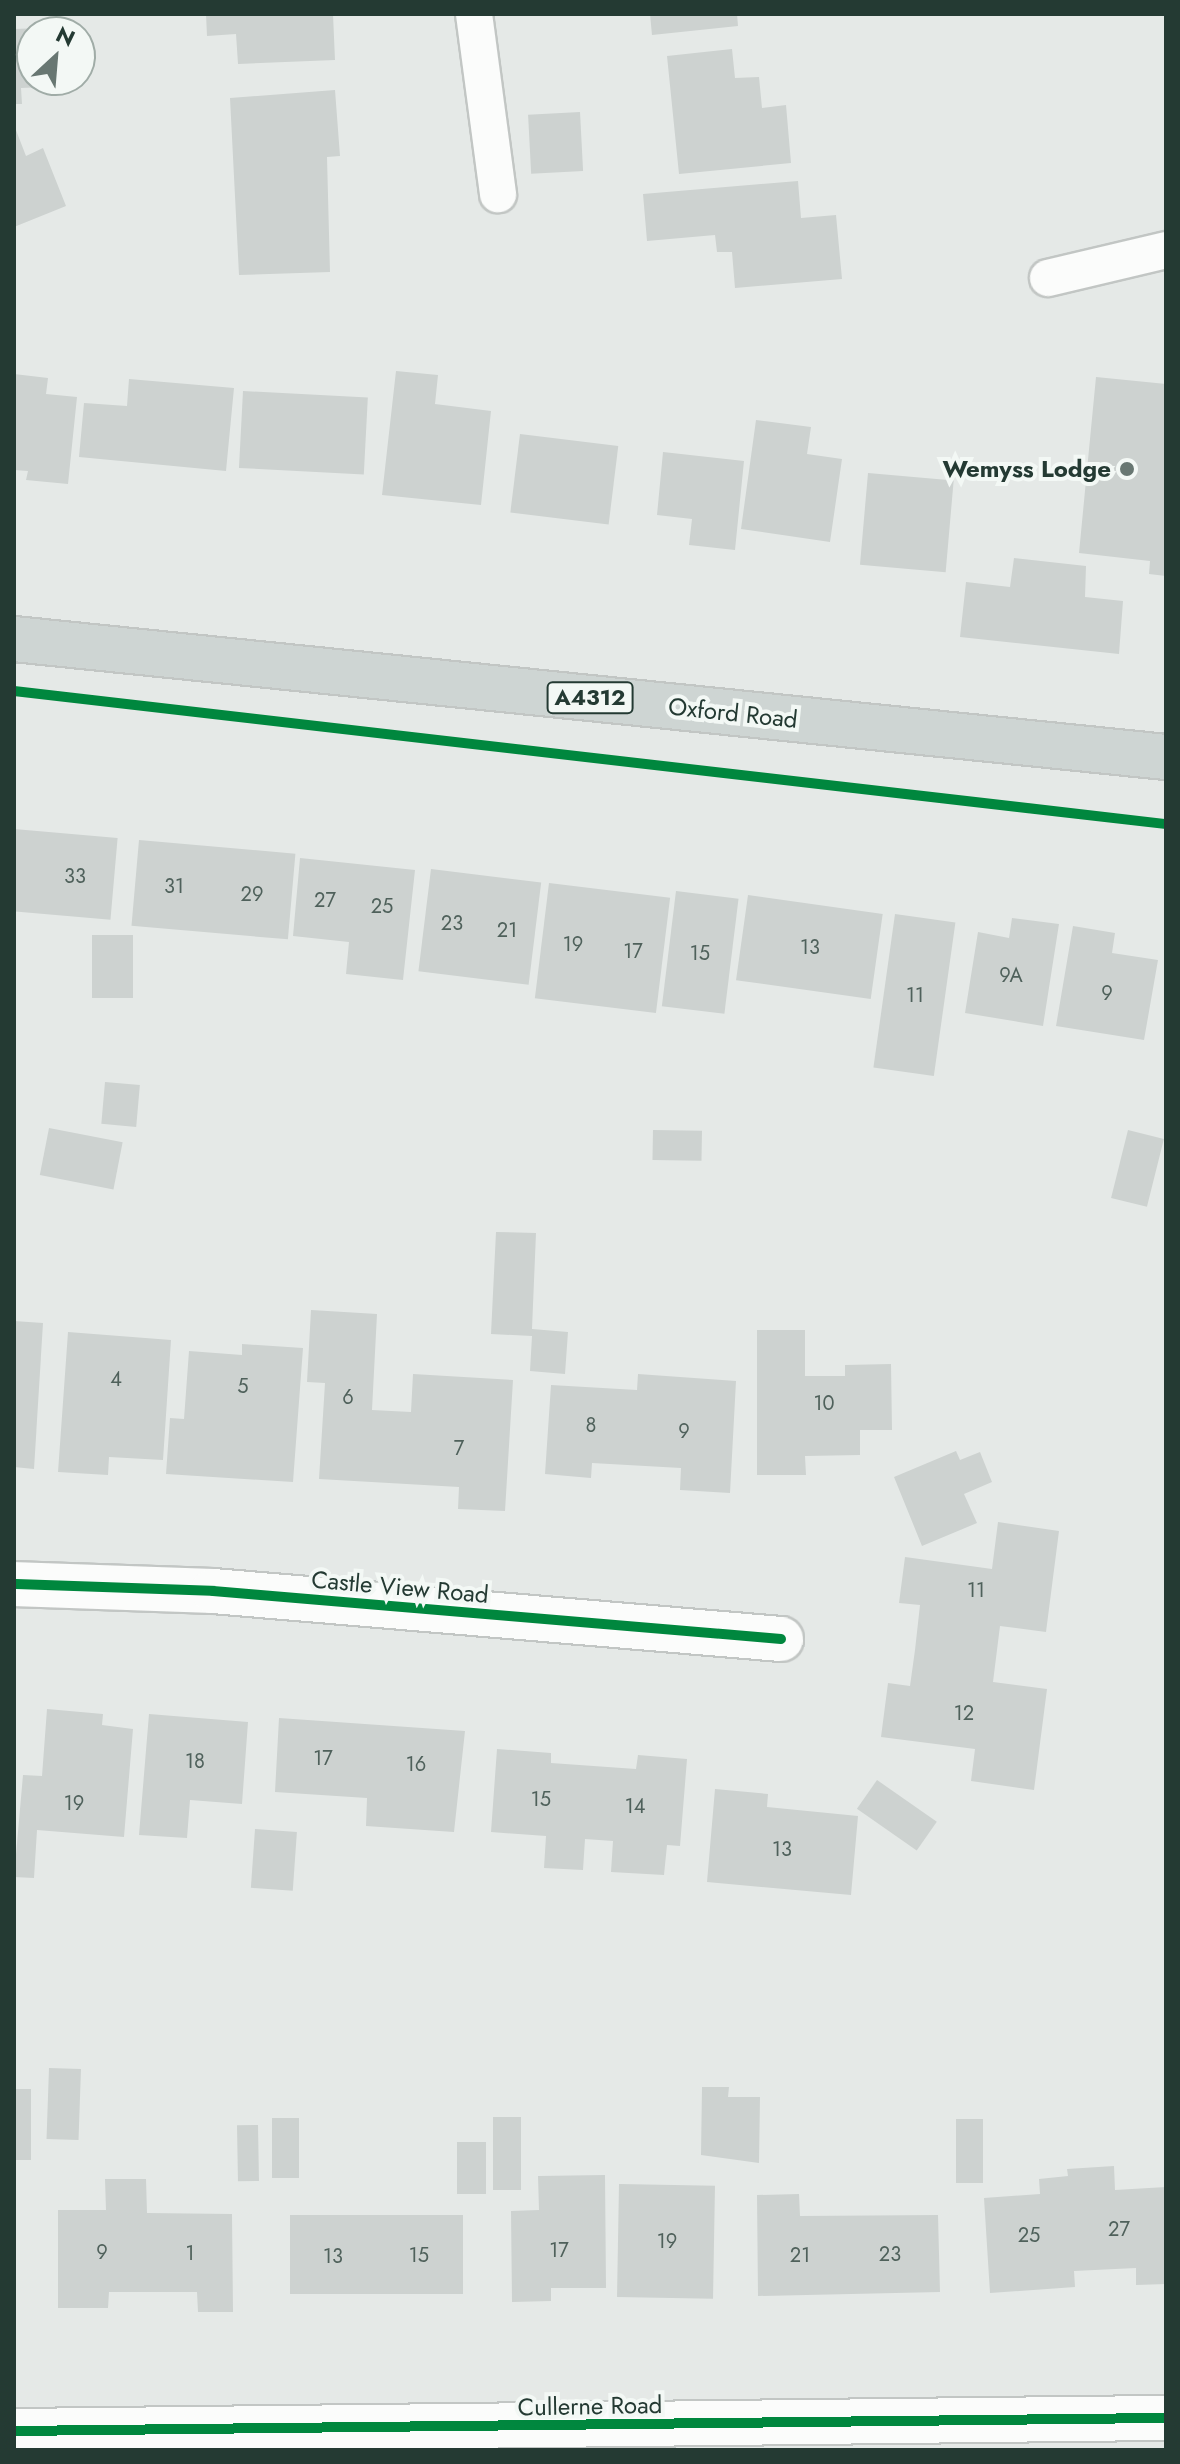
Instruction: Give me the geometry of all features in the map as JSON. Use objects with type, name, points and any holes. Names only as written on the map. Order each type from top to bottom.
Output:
[{"type":"main road","name":"Oxford Road","points":[[14,639],[1166,757]]},
{"type":"street","name":"Castle View Road","points":[[14,1584],[227,1592],[781,1639]]},
{"type":"street","name":"Cullerne Road","points":[[14,2431],[1166,2418]]},
{"type":"lane","points":[[474,14],[498,194]]},
{"type":"lane","points":[[1048,278],[1166,250]]},
{"type":"building","points":[[206,14],[333,14],[335,60],[238,64],[236,34],[207,36]]},
{"type":"building","points":[[650,14],[737,14],[738,26],[652,35]]},
{"type":"building","points":[[14,29],[16,96],[22,96],[22,104],[14,104]]},
{"type":"building","points":[[732,49],[735,78],[759,77],[762,108],[786,105],[791,163],[679,174],[667,56]]},
{"type":"building","points":[[335,90],[340,156],[327,157],[330,272],[239,275],[230,98]]},
{"type":"building","points":[[580,112],[583,171],[531,174],[528,115]]},
{"type":"building","points":[[14,125],[26,156],[43,148],[66,206],[14,227]]},
{"type":"building","points":[[798,181],[801,218],[836,215],[842,279],[735,288],[732,252],[717,252],[715,235],[647,241],[643,194]]},
{"type":"building","points":[[396,371],[438,375],[435,404],[491,411],[481,505],[382,495]]},
{"type":"building","points":[[14,374],[48,378],[46,394],[77,397],[68,484],[26,480],[28,471],[14,470]]},
{"type":"building","name":"Wemyss Lodge","points":[[1096,377],[1166,384],[1166,576],[1149,574],[1150,561],[1079,553]]},
{"type":"building","points":[[129,379],[234,388],[226,471],[79,457],[84,403],[127,406]]},
{"type":"building","points":[[243,391],[368,398],[364,474],[239,468]]},
{"type":"building","points":[[756,420],[811,427],[807,454],[842,459],[830,542],[741,529]]},
{"type":"building","points":[[520,434],[618,446],[609,524],[510,512]]},
{"type":"building","points":[[663,452],[744,461],[735,550],[689,545],[692,519],[657,515]]},
{"type":"building","points":[[868,473],[954,480],[946,572],[860,565]]},
{"type":"building","points":[[1014,558],[1086,566],[1085,597],[1123,601],[1119,654],[960,637],[966,582],[1010,587]]},
{"type":"building","points":[[14,829],[118,838],[110,920],[14,911]]},
{"type":"building","points":[[139,840],[295,854],[288,939],[132,926]]},
{"type":"building","points":[[300,858],[415,870],[403,980],[346,974],[349,942],[293,936]]},
{"type":"building","points":[[431,869],[541,883],[529,985],[418,971]]},
{"type":"building","points":[[549,883],[670,898],[656,1013],[535,998]]},
{"type":"building","points":[[676,891],[739,899],[724,1014],[662,1006]]},
{"type":"building","points":[[748,895],[883,914],[871,999],[736,980]]},
{"type":"building","points":[[895,914],[955,922],[934,1076],[873,1067]]},
{"type":"building","points":[[1012,918],[1059,924],[1043,1026],[965,1013],[978,932],[1009,938]]},
{"type":"building","points":[[1073,926],[1115,933],[1112,953],[1158,960],[1144,1040],[1056,1026]]},
{"type":"building","points":[[92,935],[133,935],[133,998],[92,998]]},
{"type":"building","points":[[105,1082],[140,1085],[136,1127],[101,1124]]},
{"type":"building","points":[[49,1128],[123,1142],[113,1189],[40,1175]]},
{"type":"building","points":[[653,1130],[702,1131],[701,1161],[652,1160]]},
{"type":"building","points":[[1128,1130],[1164,1139],[1147,1207],[1111,1198]]},
{"type":"building","points":[[496,1232],[536,1233],[532,1329],[568,1332],[565,1374],[530,1371],[532,1336],[491,1334]]},
{"type":"building","points":[[311,1310],[377,1314],[372,1410],[411,1412],[413,1374],[513,1380],[505,1511],[458,1509],[459,1487],[319,1479],[325,1383],[307,1382]]},
{"type":"building","points":[[14,1321],[43,1323],[34,1469],[14,1467]]},
{"type":"building","points":[[757,1330],[805,1330],[805,1376],[845,1376],[845,1365],[891,1364],[892,1430],[860,1430],[860,1455],[805,1456],[806,1475],[757,1475]]},
{"type":"building","points":[[68,1332],[171,1340],[163,1460],[109,1457],[108,1475],[58,1472]]},
{"type":"building","points":[[242,1344],[303,1348],[293,1482],[166,1474],[170,1418],[184,1419],[189,1351],[242,1355]]},
{"type":"building","points":[[638,1374],[736,1381],[730,1493],[680,1490],[681,1468],[592,1463],[591,1478],[545,1474],[551,1385],[637,1390]]},
{"type":"building","points":[[956,1451],[960,1460],[980,1452],[992,1482],[964,1494],[977,1523],[922,1546],[894,1477]]},
{"type":"building","points":[[998,1522],[1059,1531],[1046,1632],[1000,1626],[993,1682],[1047,1689],[1034,1790],[971,1781],[975,1749],[881,1737],[888,1683],[910,1686],[915,1650],[920,1605],[899,1603],[905,1557],[992,1569]]},
{"type":"building","points":[[47,1709],[103,1714],[102,1725],[133,1729],[124,1837],[37,1830],[34,1878],[14,1877],[23,1775],[42,1776]]},
{"type":"building","points":[[149,1714],[248,1722],[242,1804],[190,1800],[187,1838],[139,1835]]},
{"type":"building","points":[[279,1718],[465,1731],[454,1832],[366,1826],[367,1798],[275,1792]]},
{"type":"building","points":[[497,1749],[551,1753],[551,1763],[636,1769],[638,1755],[687,1759],[680,1846],[667,1845],[664,1875],[611,1872],[613,1841],[585,1839],[583,1870],[544,1868],[546,1836],[491,1832]]},
{"type":"building","points":[[877,1780],[937,1822],[917,1851],[857,1809]]},
{"type":"building","points":[[715,1789],[768,1794],[767,1807],[858,1816],[851,1895],[707,1882]]},
{"type":"building","points":[[255,1829],[297,1832],[293,1891],[251,1888]]},
{"type":"building","points":[[49,2068],[81,2069],[79,2140],[47,2139]]},
{"type":"building","points":[[702,2087],[729,2087],[728,2097],[760,2097],[759,2163],[701,2155]]},
{"type":"building","points":[[14,2089],[31,2089],[31,2160],[14,2160]]},
{"type":"building","points":[[493,2117],[521,2117],[521,2190],[493,2190]]},
{"type":"building","points":[[272,2118],[299,2118],[299,2178],[272,2178]]},
{"type":"building","points":[[956,2119],[983,2119],[983,2183],[956,2183]]},
{"type":"building","points":[[237,2125],[258,2125],[259,2181],[238,2181]]},
{"type":"building","points":[[457,2142],[486,2142],[486,2194],[457,2194]]},
{"type":"building","points":[[1114,2166],[1115,2190],[1166,2187],[1166,2284],[1136,2285],[1136,2268],[1074,2271],[1075,2287],[990,2293],[984,2198],[1040,2194],[1039,2179],[1068,2176],[1067,2169]]},
{"type":"building","points":[[605,2175],[606,2288],[551,2288],[551,2301],[512,2302],[511,2211],[539,2210],[538,2176]]},
{"type":"building","points":[[105,2179],[146,2179],[147,2213],[232,2214],[233,2312],[198,2312],[197,2292],[109,2292],[108,2308],[58,2308],[58,2210],[106,2210]]},
{"type":"building","points":[[619,2184],[715,2186],[713,2299],[617,2297]]},
{"type":"building","points":[[799,2194],[800,2216],[938,2215],[940,2292],[758,2296],[757,2195]]},
{"type":"building","points":[[290,2215],[463,2215],[463,2294],[290,2294]]},
{"type":"cycle path","points":[[14,691],[1166,824]]},
{"type":"cycle path","points":[[14,1584],[213,1591],[781,1639]]},
{"type":"cycle path","points":[[14,2431],[1166,2418]]},
{"type":"place","name":"Wemyss Lodge","points":[[1127,469]]}]
